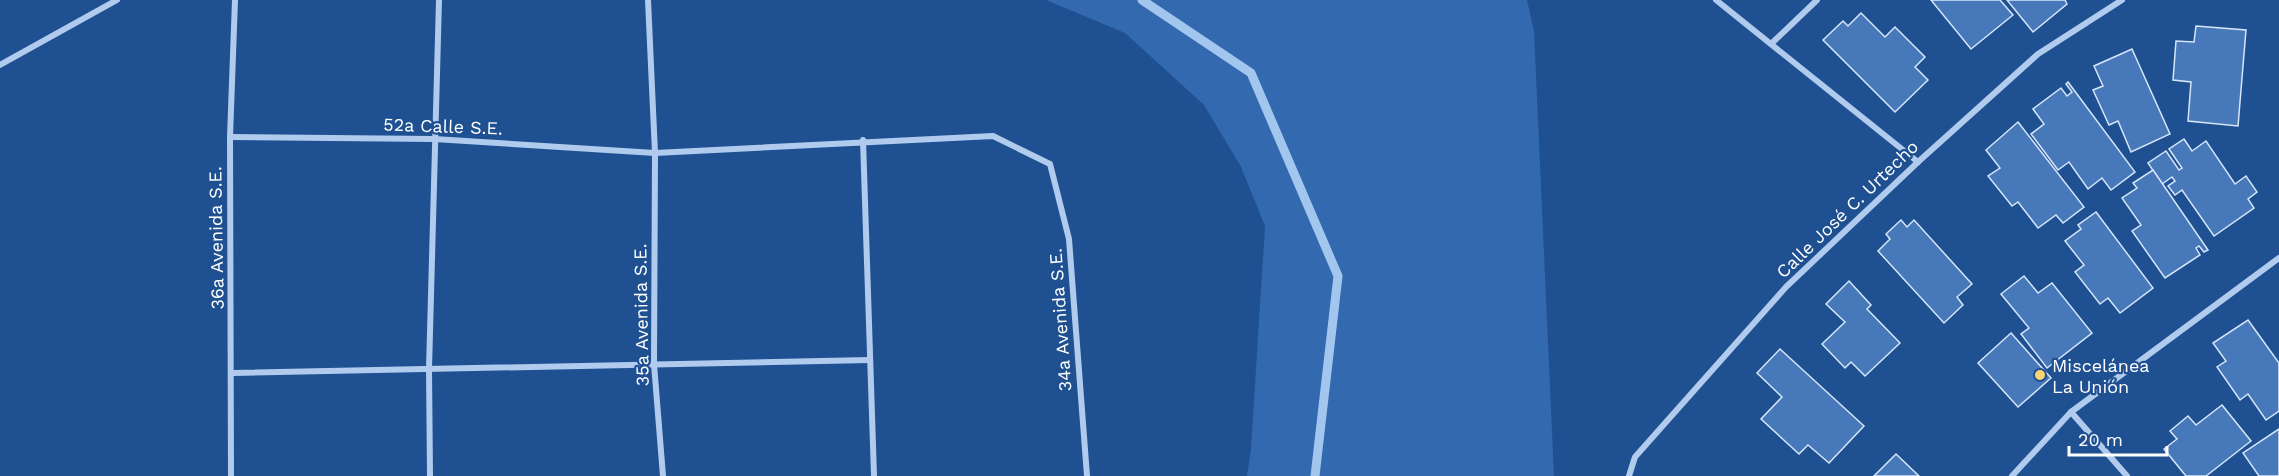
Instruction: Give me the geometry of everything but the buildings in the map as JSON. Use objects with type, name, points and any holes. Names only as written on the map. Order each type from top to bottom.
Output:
[{"type":"street","points":[[2,64],[117,0]]},
{"type":"street","name":"36a Avenida S.E.","points":[[231,476],[230,137],[235,0]]},
{"type":"street","points":[[430,476],[429,369],[439,0]]},
{"type":"street","name":"35a Avenida S.E.","points":[[648,0],[655,153],[654,364],[663,476]]},
{"type":"street","points":[[1716,0],[1918,162]]},
{"type":"street","points":[[1771,44],[1817,0]]},
{"type":"street","name":"Calle José C. Urtecho","points":[[1629,476],[1635,458],[1786,287],[1918,162],[2038,54],[2122,0]]},
{"type":"street","name":"52a Calle S.E.","points":[[230,137],[434,139],[655,153],[863,140],[993,135],[1050,164]]},
{"type":"street","points":[[863,140],[874,476]]},
{"type":"street","name":"34a Avenida S.E.","points":[[1050,164],[1069,239],[1087,476]]},
{"type":"street","points":[[2012,476],[2071,412],[2279,258]]},
{"type":"street","points":[[232,373],[870,360]]},
{"type":"street","points":[[2071,412],[2127,476]]},
{"type":"shaded area","points":[[1046,0],[1527,0],[1534,31],[1554,476],[1247,476],[1251,448],[1265,226],[1241,167],[1204,105],[1125,33]]},
{"type":"waterway","points":[[1142,0],[1251,73],[1338,276],[1315,476]]},
{"type":"place","name":"Miscelánea La Unión","points":[[2040,375]]}]
